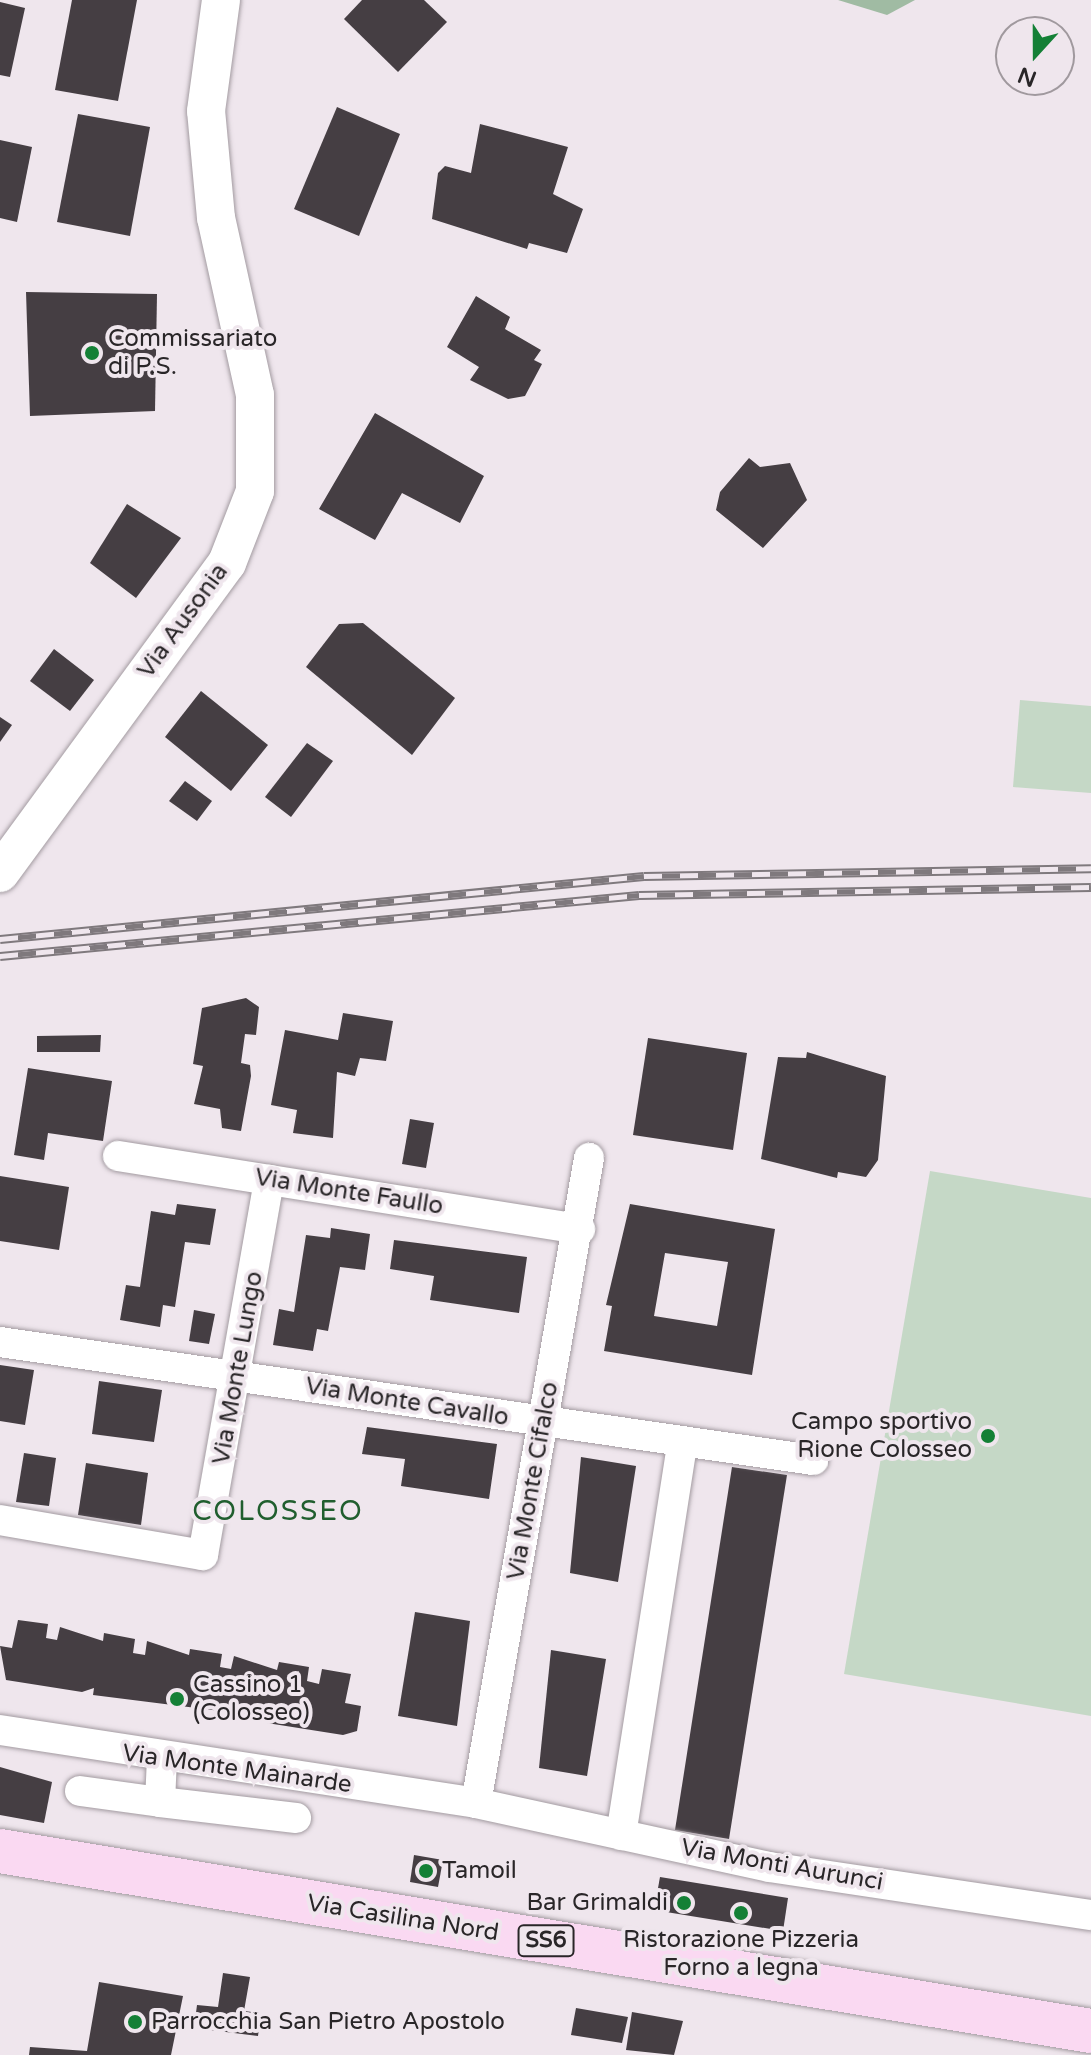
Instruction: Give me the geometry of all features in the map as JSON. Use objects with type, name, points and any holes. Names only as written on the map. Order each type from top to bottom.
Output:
[{"type":"main road","name":"Via Casilina Nord","points":[[0,1851],[1091,2031]]},
{"type":"street","name":"Via Ausonia","points":[[0,873],[14,832],[227,563],[255,491],[255,395],[216,218],[206,111],[221,0]]},
{"type":"street","name":"Via Monte Faullo","points":[[118,1156],[580,1229]]},
{"type":"street","name":"Via Monte Cifalco","points":[[476,1803],[580,1229],[589,1158]]},
{"type":"street","name":"Via Monte Lungo","points":[[0,1520],[203,1555],[238,1376],[269,1180]]},
{"type":"street","name":"Via Monte Cavallo","points":[[0,1342],[682,1445],[813,1460]]},
{"type":"street","points":[[621,1835],[682,1445]]},
{"type":"street","name":"Via Monte Mainarde","points":[[0,1730],[162,1758],[476,1803]]},
{"type":"street","points":[[160,1802],[162,1758]]},
{"type":"street","points":[[80,1791],[296,1818]]},
{"type":"street","name":"Via Monti Aurunci","points":[[476,1803],[769,1867],[1091,1915]]},
{"type":"green space","points":[[838,0],[915,0],[887,15]]},
{"type":"green space","points":[[1020,700],[1091,706],[1091,793],[1013,787]]},
{"type":"green space","name":"Campo sportivo Rione Colosseo","points":[[930,1171],[1091,1198],[1091,1716],[844,1674]]},
{"type":"building","points":[[72,0],[137,0],[118,101],[55,90]]},
{"type":"building","points":[[362,0],[424,0],[447,22],[398,72],[344,19]]},
{"type":"building","points":[[0,2],[25,8],[10,77],[0,75]]},
{"type":"building","points":[[337,107],[400,134],[359,236],[294,209]]},
{"type":"building","points":[[78,114],[150,127],[130,236],[57,222]]},
{"type":"building","points":[[480,124],[568,147],[553,194],[583,209],[567,253],[529,243],[527,249],[432,219],[438,173],[445,166],[471,173]]},
{"type":"building","points":[[0,140],[32,147],[17,222],[0,218]]},
{"type":"building","name":"Commissariato di P.S.","points":[[26,292],[157,294],[155,411],[30,416]]},
{"type":"building","points":[[476,296],[510,317],[505,329],[541,350],[534,360],[542,364],[525,396],[508,399],[470,380],[479,367],[447,347]]},
{"type":"building","points":[[375,413],[484,476],[460,523],[402,493],[375,540],[319,509]]},
{"type":"building","points":[[749,458],[760,467],[790,463],[807,500],[763,548],[716,510],[720,492]]},
{"type":"building","points":[[127,504],[181,538],[136,598],[90,563]]},
{"type":"building","points":[[363,623],[455,698],[412,755],[306,667],[339,624]]},
{"type":"building","points":[[54,649],[94,680],[70,711],[30,681]]},
{"type":"building","points":[[201,691],[268,745],[231,791],[165,737]]},
{"type":"building","points":[[0,717],[12,725],[0,742]]},
{"type":"building","points":[[307,743],[333,761],[291,817],[265,797]]},
{"type":"building","points":[[185,781],[212,801],[197,821],[169,801]]},
{"type":"building","points":[[246,998],[259,1007],[256,1035],[245,1034],[241,1063],[250,1065],[251,1076],[241,1131],[222,1128],[220,1109],[194,1104],[203,1066],[193,1064],[202,1008]]},
{"type":"building","points":[[343,1013],[393,1021],[386,1061],[360,1058],[355,1076],[337,1072],[333,1138],[293,1133],[297,1110],[271,1105],[285,1030],[338,1040]]},
{"type":"building","points":[[101,1035],[100,1052],[37,1052],[37,1036]]},
{"type":"building","points":[[648,1038],[747,1053],[733,1150],[633,1135]]},
{"type":"building","points":[[807,1052],[886,1076],[878,1160],[866,1177],[838,1172],[837,1178],[761,1159],[778,1057],[806,1058]]},
{"type":"building","points":[[28,1068],[112,1081],[103,1141],[48,1133],[44,1160],[14,1155]]},
{"type":"building","points":[[410,1119],[434,1123],[426,1168],[402,1164]]},
{"type":"building","points":[[0,1176],[69,1187],[59,1250],[0,1241]]},
{"type":"building","points":[[177,1204],[216,1209],[210,1245],[185,1242],[175,1307],[163,1305],[160,1327],[120,1320],[126,1285],[140,1287],[151,1211],[175,1215]]},
{"type":"building","points":[[630,1204],[775,1229],[752,1375],[604,1351],[612,1306],[606,1305]],"holes":[[[665,1253],[728,1262],[717,1326],[654,1316]]]},
{"type":"building","points":[[331,1228],[370,1234],[365,1270],[340,1267],[328,1331],[317,1329],[313,1351],[273,1345],[279,1309],[294,1312],[306,1235],[330,1238]]},
{"type":"building","points":[[394,1240],[527,1257],[519,1313],[430,1300],[434,1276],[390,1269]]},
{"type":"building","points":[[194,1310],[215,1314],[209,1344],[189,1341]]},
{"type":"building","points":[[0,1365],[34,1370],[25,1425],[0,1421]]},
{"type":"building","points":[[99,1381],[162,1390],[154,1442],[92,1434]]},
{"type":"building","points":[[367,1427],[497,1444],[489,1499],[401,1486],[405,1459],[362,1454]]},
{"type":"building","points":[[24,1453],[56,1458],[49,1506],[16,1502]]},
{"type":"building","points":[[581,1457],[636,1466],[618,1582],[570,1573]]},
{"type":"building","points":[[86,1463],[148,1473],[141,1525],[78,1515]]},
{"type":"building","points":[[732,1467],[787,1475],[729,1839],[675,1830]]},
{"type":"building","points":[[415,1612],[470,1621],[457,1726],[398,1716]]},
{"type":"building","points":[[18,1620],[48,1624],[46,1638],[57,1640],[60,1627],[103,1641],[104,1633],[135,1639],[133,1653],[145,1655],[147,1641],[189,1655],[190,1649],[222,1654],[220,1667],[231,1669],[234,1656],[277,1670],[279,1662],[309,1667],[307,1681],[319,1684],[322,1669],[351,1674],[345,1703],[361,1706],[357,1731],[343,1735],[267,1723],[268,1717],[93,1695],[94,1688],[82,1692],[6,1680],[0,1646],[12,1648]]},
{"type":"building","points":[[551,1650],[606,1659],[587,1776],[539,1768]]},
{"type":"building","points":[[0,1767],[52,1782],[44,1823],[0,1815]]},
{"type":"building","name":"Tamoil","points":[[414,1855],[443,1860],[438,1887],[410,1882]]},
{"type":"building","points":[[660,1877],[788,1898],[783,1931],[654,1910]]},
{"type":"building","points":[[223,1973],[250,1977],[244,2011],[261,2013],[258,2036],[194,2028],[197,2005],[218,2007]]},
{"type":"building","name":"Parrocchia San Pietro Apostolo","points":[[99,1982],[183,1996],[171,2055],[29,2055],[30,2047],[87,2051]]},
{"type":"building","points":[[576,2008],[628,2017],[622,2043],[571,2035]]},
{"type":"building","points":[[632,2012],[683,2021],[674,2055],[626,2050]]},
{"type":"railway","points":[[0,939],[644,876],[1091,868]]},
{"type":"railway","points":[[0,956],[639,895],[1091,887]]},
{"type":"place","name":"Commissariato di P.S.","points":[[92,353]]},
{"type":"place","name":"Campo sportivo Rione Colosseo","points":[[988,1436]]},
{"type":"place","name":"Cassino 1 (Colosseo)","points":[[177,1699]]},
{"type":"place","name":"Tamoil","points":[[426,1871]]},
{"type":"place","name":"Bar Grimaldi","points":[[684,1903]]},
{"type":"place","name":"Ristorazione Pizzeria Forno a legna","points":[[741,1913]]},
{"type":"place","name":"Parrocchia San Pietro Apostolo","points":[[135,2022]]},
{"type":"district","name":"COLOSSEO","points":[[278,1511]]}]
